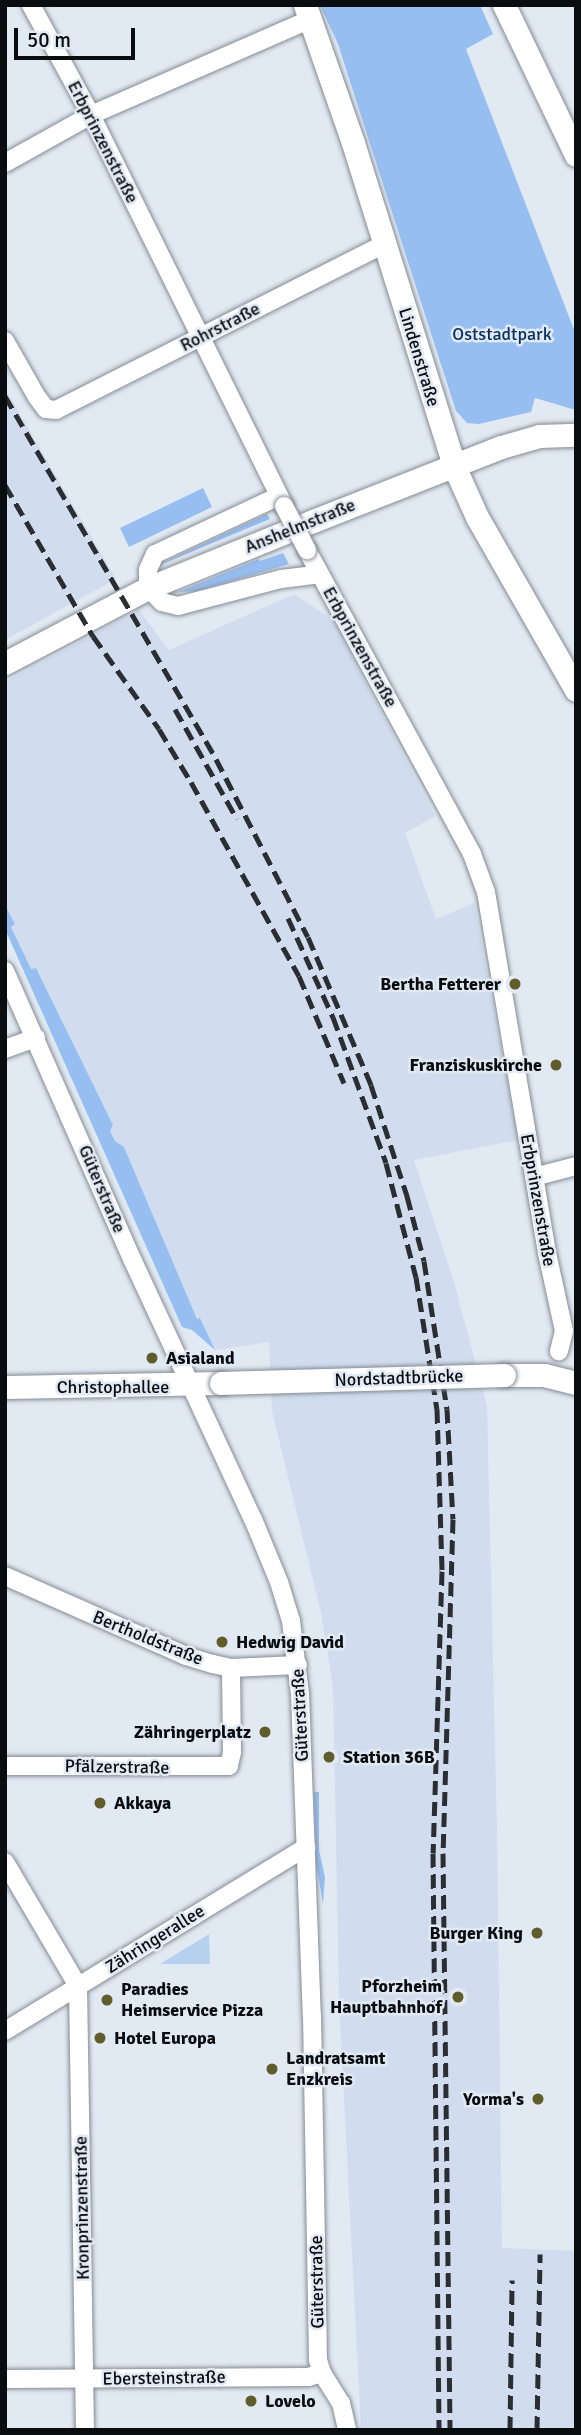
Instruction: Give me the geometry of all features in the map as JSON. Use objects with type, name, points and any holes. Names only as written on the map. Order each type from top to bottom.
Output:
[{"type":"main road","points":[[506,6],[576,155]]},
{"type":"main road","name":"Lindenstraße","points":[[308,12],[454,466],[477,517],[576,690]]},
{"type":"main road","name":"Anshelmstraße","points":[[5,663],[148,588],[522,440],[576,435]]},
{"type":"main road","name":"Nordstadtbrücke","points":[[221,1383],[522,1375],[554,1377],[576,1383]]},
{"type":"main road","name":"Christophallee","points":[[5,1387],[192,1386],[221,1383]]},
{"type":"street","name":"Erbprinzenstraße","points":[[31,5],[91,115],[281,501],[477,867],[490,914],[534,1177],[570,1330],[559,1351]]},
{"type":"street","points":[[5,163],[91,115],[308,12]]},
{"type":"street","name":"Rohrstraße","points":[[5,341],[37,397],[46,409],[56,410],[384,244]]},
{"type":"street","name":"Anshelmstraße","points":[[148,588],[148,570],[155,554],[281,501]]},
{"type":"street","points":[[148,588],[162,602],[178,606],[281,579],[319,574]]},
{"type":"street","name":"Güterstraße","points":[[5,971],[279,1582],[293,1632],[298,1665],[306,1847],[318,2360],[322,2373],[341,2403],[347,2430]]},
{"type":"street","points":[[5,1049],[36,1038]]},
{"type":"street","points":[[534,1177],[576,1166]]},
{"type":"street","name":"Bertholdstraße","points":[[5,1576],[186,1656],[231,1668],[298,1665]]},
{"type":"street","name":"Pfälzerstraße","points":[[5,1766],[229,1766],[232,1752],[231,1668]]},
{"type":"street","name":"Zähringerallee","points":[[5,2031],[306,1847]]},
{"type":"street","points":[[5,1862],[79,1986]]},
{"type":"street","name":"Kronprinzenstraße","points":[[79,1986],[85,2430]]},
{"type":"street","name":"Ebersteinstraße","points":[[5,2379],[307,2377],[322,2373]]},
{"type":"shaded area","points":[[5,388],[116,579],[5,640]]},
{"type":"shaded area","points":[[294,594],[333,620],[435,816],[405,833],[436,919],[474,903],[518,1140],[414,1160],[454,1282],[487,1406],[497,1828],[502,2248],[576,2251],[575,2430],[361,2430],[339,2000],[333,1687],[321,1613],[272,1411],[269,1342],[215,1350],[200,1318],[197,1319],[124,1147],[115,1141],[110,1131],[113,1125],[36,968],[31,970],[11,926],[15,924],[5,905],[5,682],[139,610],[169,650]]},
{"type":"shaded area","points":[[209,1934],[210,1964],[160,1964]]},
{"type":"green space","name":"Oststadtpark","points":[[320,5],[480,5],[493,34],[466,49],[576,335],[576,410],[535,398],[531,412],[479,424],[467,423],[456,411],[338,44]]},
{"type":"green space","points":[[203,488],[212,507],[129,547],[120,528]]},
{"type":"green space","points":[[267,514],[270,519],[160,565],[160,564]]},
{"type":"green space","points":[[283,553],[289,564],[197,591],[178,592],[259,559],[260,561]]},
{"type":"green space","points":[[5,905],[15,924],[11,927],[31,969],[36,968],[113,1125],[110,1131],[115,1141],[124,1147],[197,1319],[200,1318],[215,1350],[192,1330],[182,1327],[5,929]]},
{"type":"green space","points":[[314,1792],[319,1792],[319,1850],[325,1877],[323,1904],[316,1863]]},
{"type":"railway","points":[[5,396],[216,759],[308,937],[371,1085],[407,1196],[424,1261],[447,1409],[453,1519],[443,1853],[450,2430]]},
{"type":"railway","points":[[5,485],[93,636],[159,729],[191,782],[299,976],[344,1083]]},
{"type":"railway","points":[[175,709],[237,819]]},
{"type":"railway","points":[[288,918],[333,1017],[386,1163],[416,1277],[437,1409],[442,1571],[433,1853],[439,2430]]},
{"type":"railway","points":[[537,2430],[540,2254]]},
{"type":"railway","points":[[510,2430],[512,2280]]},
{"type":"place","name":"Bertha Fetterer","points":[[515,984]]},
{"type":"place","name":"Franziskuskirche","points":[[556,1065]]},
{"type":"place","name":"Asialand","points":[[152,1358]]},
{"type":"place","name":"Hedwig David","points":[[222,1642]]},
{"type":"place","name":"Zähringerplatz","points":[[265,1732]]},
{"type":"place","name":"Station 36B","points":[[329,1757]]},
{"type":"place","name":"Akkaya","points":[[100,1803]]},
{"type":"place","name":"Burger King","points":[[537,1933]]},
{"type":"place","name":"Pforzheim Hauptbahnhof","points":[[458,1997]]},
{"type":"place","name":"Paradies Heimservice Pizza","points":[[107,2000]]},
{"type":"place","name":"Hotel Europa","points":[[100,2038]]},
{"type":"place","name":"Landratsamt Enzkreis","points":[[272,2069]]},
{"type":"place","name":"Yorma's","points":[[538,2099]]},
{"type":"place","name":"Lovelo","points":[[251,2401]]}]
